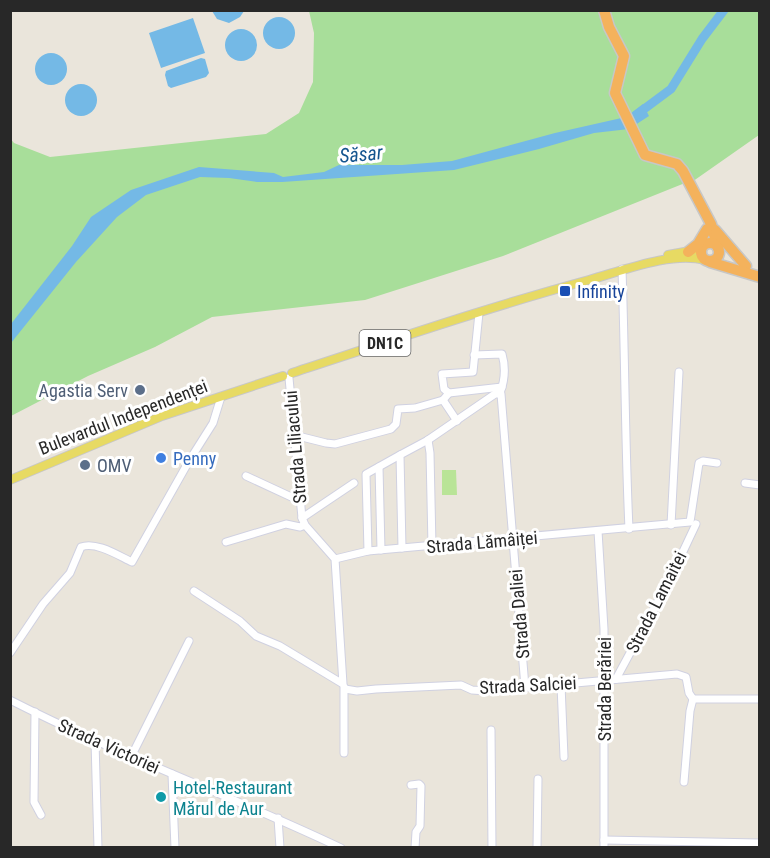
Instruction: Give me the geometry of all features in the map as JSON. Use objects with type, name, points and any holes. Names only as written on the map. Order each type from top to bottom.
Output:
[{"type":"highway","points":[[604,10],[609,27],[624,56],[615,93],[621,110],[645,155],[676,164],[682,171],[704,211],[718,250],[715,260],[707,261],[700,254],[709,226]]},
{"type":"highway","points":[[688,252],[698,244],[709,226]]},
{"type":"highway","points":[[709,226],[746,267]]},
{"type":"highway","name":"DN1C","points":[[703,247],[713,244],[718,250]]},
{"type":"highway","name":"Bulevardul Independenței","points":[[718,250],[759,275]]},
{"type":"highway","name":"Bulevardul Independenței","points":[[707,261],[759,275]]},
{"type":"main road","name":"Bulevardul Independenței","points":[[10,480],[147,421],[221,396],[622,265],[703,247]]},
{"type":"main road","name":"Bulevardul Independenței","points":[[553,289],[622,269],[687,258],[707,261]]},
{"type":"street","points":[[622,269],[629,529]]},
{"type":"street","points":[[479,313],[473,372],[442,374],[444,389],[449,393],[501,392]]},
{"type":"street","name":"Strada Daliei","points":[[474,355],[502,354],[505,364],[501,392],[525,687]]},
{"type":"street","points":[[671,525],[679,372]]},
{"type":"street","name":"Strada Liliacului","points":[[288,376],[303,522],[335,559]]},
{"type":"street","points":[[368,551],[366,474],[428,440],[501,392]]},
{"type":"street","points":[[294,435],[326,443],[343,442],[391,429],[396,424],[398,409],[415,408],[443,400],[449,393]]},
{"type":"street","points":[[10,652],[43,604],[70,573],[81,547],[88,545],[103,549],[132,562],[189,460],[213,423],[221,396]]},
{"type":"street","points":[[443,400],[457,421]]},
{"type":"street","points":[[428,440],[432,546]]},
{"type":"street","points":[[400,455],[402,548]]},
{"type":"street","name":"Strada Lamaitei","points":[[616,679],[671,577],[693,523],[699,463],[703,461],[717,463]]},
{"type":"street","points":[[379,467],[381,550]]},
{"type":"street","points":[[246,476],[300,501]]},
{"type":"street","points":[[226,542],[286,524],[300,527],[303,522],[354,483]]},
{"type":"street","points":[[745,483],[759,485]]},
{"type":"street","name":"Strada Lămâiței","points":[[335,559],[368,551],[693,523]]},
{"type":"street","name":"Strada Berăriei","points":[[598,531],[604,628],[604,844]]},
{"type":"street","points":[[335,559],[344,686],[344,753]]},
{"type":"street","points":[[194,591],[240,621],[256,636],[280,646],[344,686]]},
{"type":"street","points":[[131,757],[189,641]]},
{"type":"street","name":"Strada Salciei","points":[[344,686],[364,691],[376,688],[461,685],[472,690],[486,692],[682,674],[688,681],[689,693],[693,699]]},
{"type":"street","points":[[561,685],[564,757]]},
{"type":"street","points":[[684,782],[693,699],[759,699]]},
{"type":"street","name":"Strada Victoriei","points":[[10,700],[94,741],[278,818],[341,848]]},
{"type":"street","points":[[35,712],[33,802],[41,815]]},
{"type":"street","points":[[491,730],[492,848]]},
{"type":"street","points":[[94,741],[98,848]]},
{"type":"street","points":[[172,774],[175,848]]},
{"type":"street","points":[[537,848],[538,779]]},
{"type":"street","points":[[411,785],[421,786],[420,826],[416,832],[415,848]]},
{"type":"street","points":[[278,818],[280,848]]},
{"type":"street","points":[[604,844],[759,843]]},
{"type":"green space","points":[[309,11],[759,11],[759,135],[689,184],[685,183],[503,256],[365,300],[212,317],[155,347],[88,376],[11,416],[10,138],[14,143],[50,157],[266,134],[299,113],[313,82],[314,33]]},
{"type":"green space","points":[[442,470],[456,470],[457,495],[442,495]]},
{"type":"water","points":[[212,11],[244,11],[240,17],[229,23],[217,19]]},
{"type":"water","points":[[279,17],[290,22],[295,33],[290,44],[279,49],[268,44],[263,33],[268,22]]},
{"type":"water","points":[[193,18],[205,53],[161,68],[149,33]]},
{"type":"water","points":[[241,29],[252,34],[257,45],[252,56],[241,61],[230,56],[225,45],[230,34]]},
{"type":"water","points":[[51,53],[62,58],[67,69],[62,80],[51,85],[40,80],[35,69],[40,58]]},
{"type":"water","points":[[201,58],[205,59],[209,73],[206,77],[171,88],[168,86],[166,71]]},
{"type":"water","points":[[81,84],[92,89],[97,100],[92,111],[81,116],[70,111],[65,100],[70,89]]},
{"type":"water","points":[[643,104],[649,116],[629,129],[594,133],[454,170],[282,182],[200,177],[146,195],[117,217],[76,262],[11,343],[11,324],[72,246],[91,217],[131,190],[199,167],[274,173],[283,177],[324,172],[339,165],[402,165],[452,161],[555,133],[626,117]]},
{"type":"waterway","name":"Săsar","points":[[636,115],[671,89],[702,39],[724,10]]},
{"type":"place","name":"Infinity","points":[[565,291]]},
{"type":"place","name":"Agastia Serv","points":[[140,390]]},
{"type":"place","name":"Penny","points":[[161,458]]},
{"type":"place","name":"OMV","points":[[85,465]]},
{"type":"place","name":"Hotel-Restaurant Mărul de Aur","points":[[161,797]]}]
